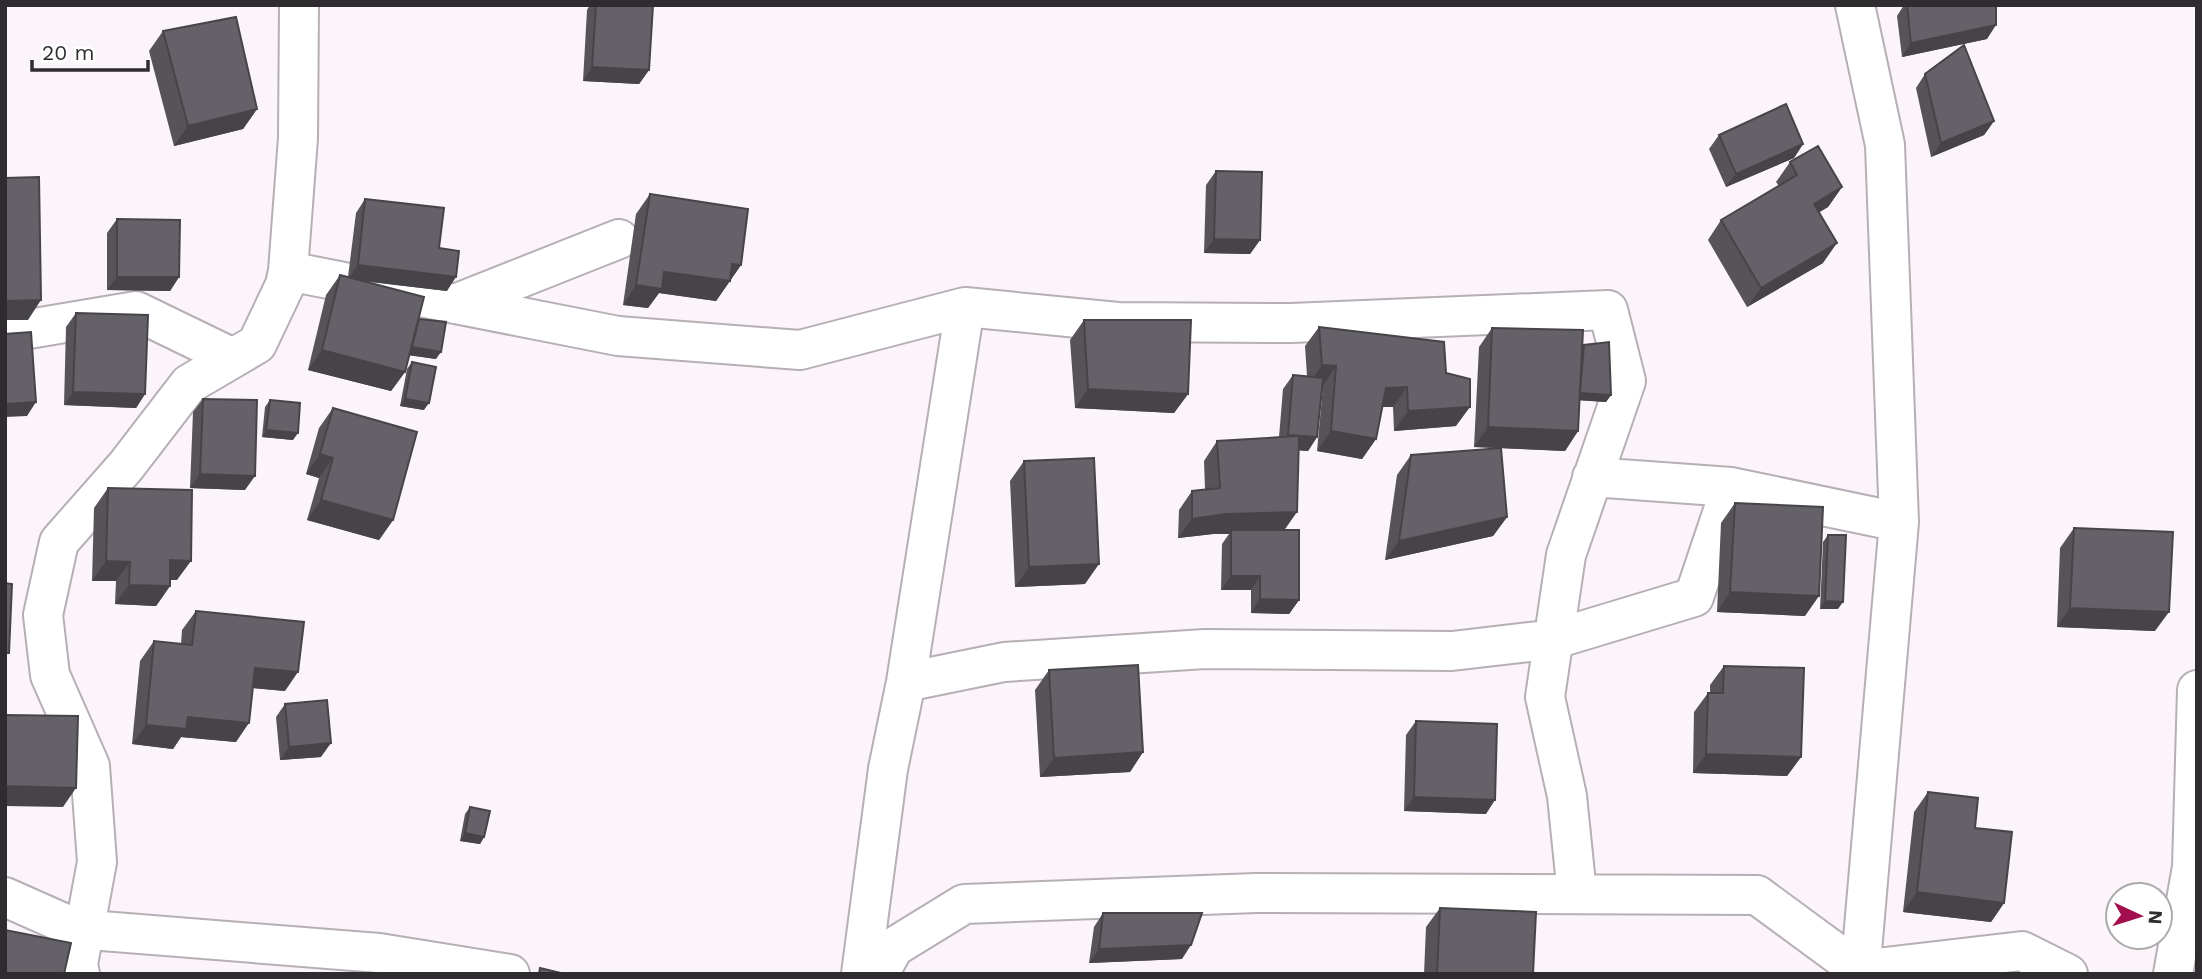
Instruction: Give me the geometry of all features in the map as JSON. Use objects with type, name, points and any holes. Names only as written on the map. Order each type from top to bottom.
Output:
[{"type":"street","points":[[80,974],[78,964],[97,862],[90,766],[50,674],[43,615],[59,542],[126,466],[189,384],[257,344],[285,285],[298,138],[299,5]]},
{"type":"street","points":[[1855,5],[1885,145],[1899,522],[1859,972]]},
{"type":"street","points":[[455,304],[619,239]]},
{"type":"street","points":[[288,271],[618,336],[800,349],[965,307],[1118,322],[1291,323],[1608,310],[1626,381],[1566,555],[1545,697],[1567,796],[1577,894]]},
{"type":"street","points":[[861,974],[888,769],[906,682],[965,307]]},
{"type":"street","points":[[5,333],[136,311],[233,358]]},
{"type":"street","points":[[1592,477],[1731,487],[1899,522]]},
{"type":"street","points":[[906,682],[1004,662],[1205,649],[1452,651],[1555,639],[1693,597],[1731,487]]},
{"type":"street","points":[[2173,974],[2192,867],[2197,690]]},
{"type":"street","points":[[879,974],[894,947],[964,904],[1256,893],[1757,895],[1859,972],[2022,951],[2068,974]]},
{"type":"street","points":[[5,897],[77,929],[379,953],[510,974]]},
{"type":"building","points":[[596,5],[653,5],[649,70],[592,67]]},
{"type":"building","points":[[1907,5],[1996,5],[1996,25],[1911,43]]},
{"type":"building","points":[[236,17],[257,109],[188,126],[163,31]]},
{"type":"building","points":[[1964,45],[1994,121],[1941,143],[1925,74]]},
{"type":"building","points":[[1786,104],[1803,144],[1736,174],[1719,135]]},
{"type":"building","points":[[1818,146],[1842,187],[1814,204],[1837,243],[1761,288],[1721,220],[1797,175],[1790,162]]},
{"type":"building","points":[[1216,171],[1262,172],[1260,240],[1214,239]]},
{"type":"building","points":[[39,177],[41,300],[5,301],[5,178]]},
{"type":"building","points":[[650,194],[748,209],[741,265],[732,264],[730,281],[664,272],[662,289],[636,285]]},
{"type":"building","points":[[365,199],[444,208],[439,248],[459,251],[456,277],[358,265]]},
{"type":"building","points":[[117,219],[180,220],[179,277],[117,277]]},
{"type":"building","points":[[340,275],[424,297],[405,372],[322,350]]},
{"type":"building","points":[[76,313],[148,315],[145,394],[73,392]]},
{"type":"building","points":[[419,319],[446,322],[441,352],[412,347]]},
{"type":"building","points":[[1084,320],[1191,320],[1188,394],[1088,389]]},
{"type":"building","points":[[1319,327],[1444,342],[1446,373],[1470,379],[1470,407],[1408,411],[1407,387],[1386,388],[1376,439],[1331,431],[1336,366],[1322,365]]},
{"type":"building","points":[[1492,328],[1583,330],[1578,431],[1488,427]]},
{"type":"building","points":[[31,332],[36,402],[5,404],[5,334]]},
{"type":"building","points":[[1609,342],[1611,395],[1580,393],[1584,345]]},
{"type":"building","points":[[412,362],[436,367],[429,403],[405,399]]},
{"type":"building","points":[[1293,375],[1323,378],[1317,437],[1288,435]]},
{"type":"building","points":[[203,399],[257,400],[255,476],[200,474]]},
{"type":"building","points":[[270,400],[300,403],[298,433],[266,430]]},
{"type":"building","points":[[333,408],[417,432],[393,520],[321,500],[333,458],[320,454]]},
{"type":"building","points":[[1299,436],[1297,512],[1226,514],[1192,519],[1192,491],[1220,488],[1217,441]]},
{"type":"building","points":[[1501,448],[1507,517],[1399,541],[1411,455]]},
{"type":"building","points":[[1094,458],[1099,564],[1029,567],[1024,461]]},
{"type":"building","points":[[108,488],[192,490],[191,561],[170,560],[170,586],[129,585],[130,562],[106,561]]},
{"type":"building","points":[[1735,503],[1823,507],[1819,596],[1730,592]]},
{"type":"building","points":[[2074,528],[2173,532],[2169,612],[2070,608]]},
{"type":"building","points":[[1231,530],[1299,530],[1299,600],[1260,599],[1260,576],[1231,576]]},
{"type":"building","points":[[1828,535],[1846,535],[1843,602],[1825,601]]},
{"type":"building","points":[[5,583],[12,584],[9,653],[5,653]]},
{"type":"building","points":[[196,611],[304,622],[298,672],[255,668],[249,723],[188,717],[186,729],[146,725],[154,641],[192,645]]},
{"type":"building","points":[[1138,665],[1143,752],[1054,758],[1049,670]]},
{"type":"building","points":[[1724,666],[1804,668],[1801,757],[1706,754],[1708,693],[1723,693]]},
{"type":"building","points":[[327,700],[331,743],[289,747],[285,704]]},
{"type":"building","points":[[5,715],[78,716],[76,788],[5,786]]},
{"type":"building","points":[[1416,721],[1497,724],[1495,800],[1414,797]]},
{"type":"building","points":[[1928,792],[1978,798],[1975,828],[2012,832],[2004,903],[1917,892]]},
{"type":"building","points":[[470,807],[490,811],[484,837],[465,833]]},
{"type":"building","points":[[1440,908],[1536,912],[1533,974],[1437,974]]},
{"type":"building","points":[[1103,913],[1202,913],[1191,945],[1099,949]]},
{"type":"building","points":[[5,930],[71,943],[64,974],[5,974]]},
{"type":"building","points":[[540,968],[565,974],[539,974]]}]
